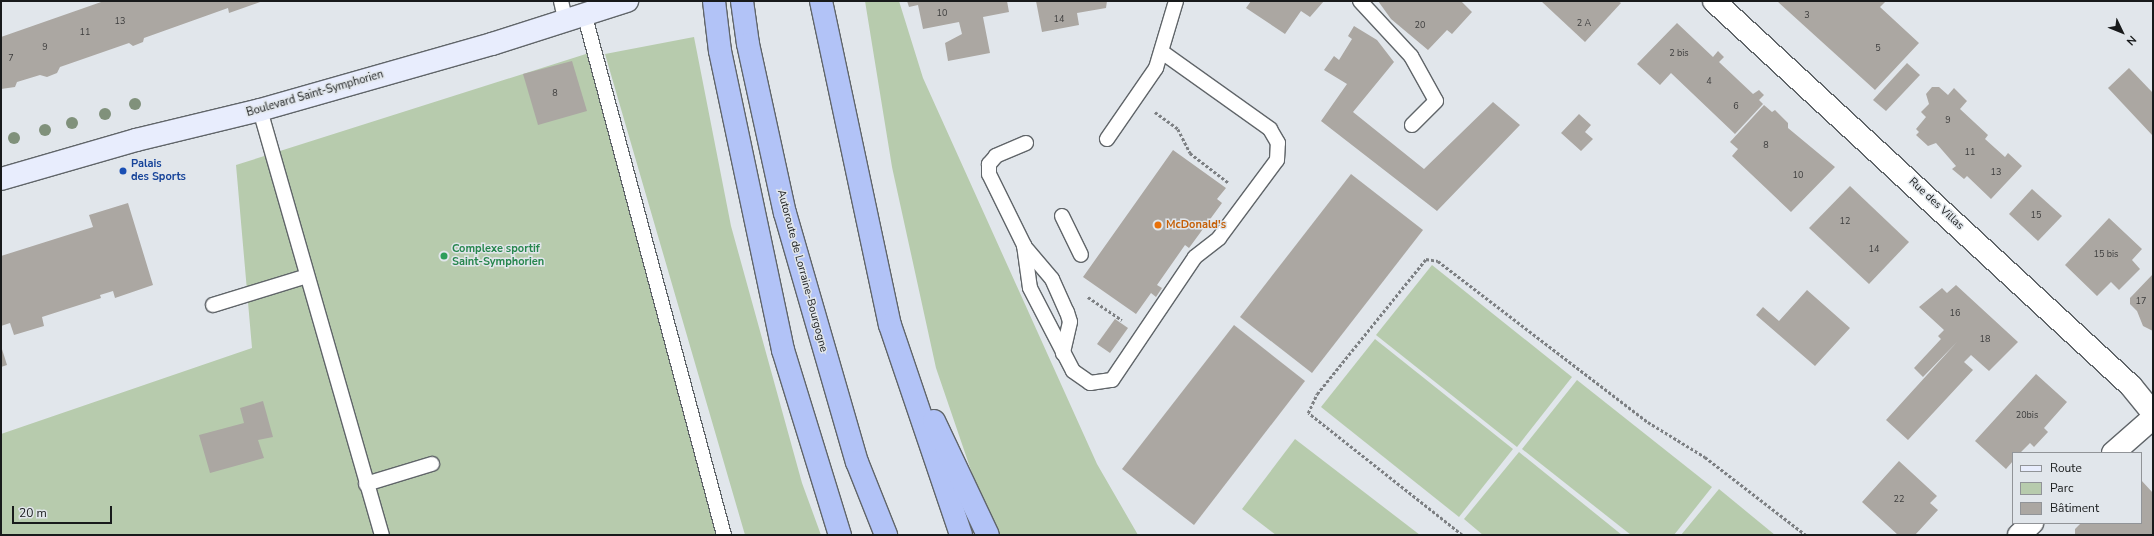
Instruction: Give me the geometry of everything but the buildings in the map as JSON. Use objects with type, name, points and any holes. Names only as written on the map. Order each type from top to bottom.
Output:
[{"type":"highway","points":[[714,1],[720,51],[783,350],[840,535]]},
{"type":"highway","name":"Autoroute de Lorraine-Bourgogne","points":[[742,1],[748,44],[785,213],[822,349],[857,462],[886,535]]},
{"type":"highway","points":[[821,1],[825,26],[890,325],[961,535]]},
{"type":"highway","points":[[890,325],[988,535]]},
{"type":"main road","name":"Boulevard Saint-Symphorien","points":[[1,179],[136,140],[260,110],[492,44],[570,11],[627,1]]},
{"type":"street","name":"Rue des Villas","points":[[1714,1],[2131,386],[2153,413]]},
{"type":"street","points":[[2114,452],[2153,418]]},
{"type":"street","points":[[2019,535],[2031,524]]},
{"type":"lane","points":[[1106,139],[1156,68],[1176,1]]},
{"type":"lane","points":[[1360,1],[1411,56],[1436,101],[1412,125]]},
{"type":"lane","points":[[570,11],[724,535]]},
{"type":"lane","points":[[1024,245],[1030,288],[1063,353],[1074,371],[1090,383],[1112,380],[1195,257],[1219,238],[1278,160],[1278,143],[1270,129],[1162,52]]},
{"type":"lane","points":[[260,110],[366,484],[382,535]]},
{"type":"lane","points":[[1026,143],[996,156],[989,164],[989,174],[1024,245],[1052,279],[1066,312],[1070,322],[1063,353]]},
{"type":"lane","points":[[1062,216],[1081,255]]},
{"type":"lane","points":[[213,304],[307,276]]},
{"type":"lane","points":[[366,484],[432,464]]},
{"type":"path","points":[[1148,108],[1178,128],[1190,153],[1227,180],[1232,189],[1248,200]]},
{"type":"path","points":[[1462,535],[1308,413],[1317,394],[1426,259],[1438,261],[1648,422],[1704,457],[1806,535]]},
{"type":"path","points":[[1085,295],[1142,334]]},
{"type":"green space","points":[[865,1],[899,1],[923,78],[1097,464],[1138,535],[1000,535],[976,485],[936,368],[892,167]]},
{"type":"green space","points":[[694,37],[731,226],[802,483],[821,535],[745,535],[605,54]]},
{"type":"green space","name":"Complexe sportif Saint-Symphorien","points":[[589,53],[718,535],[1,535],[1,434],[252,348],[236,165]]},
{"type":"green space","points":[[1432,265],[1572,377],[1517,447],[1376,335]]},
{"type":"green space","points":[[1375,339],[1513,449],[1459,517],[1321,407]]},
{"type":"green space","points":[[1577,380],[1712,487],[1674,535],[1631,535],[1522,449]]},
{"type":"green space","points":[[1295,439],[1420,535],[1276,535],[1242,509]]},
{"type":"green space","points":[[1519,452],[1622,535],[1483,535],[1464,519]]},
{"type":"green space","points":[[1719,489],[1775,535],[1681,535]]},
{"type":"place","name":"Palais des Sports","points":[[123,171]]},
{"type":"place","name":"McDonald's","points":[[1158,225]]},
{"type":"place","name":"Complexe sportif Saint-Symphorien","points":[[444,256]]}]
